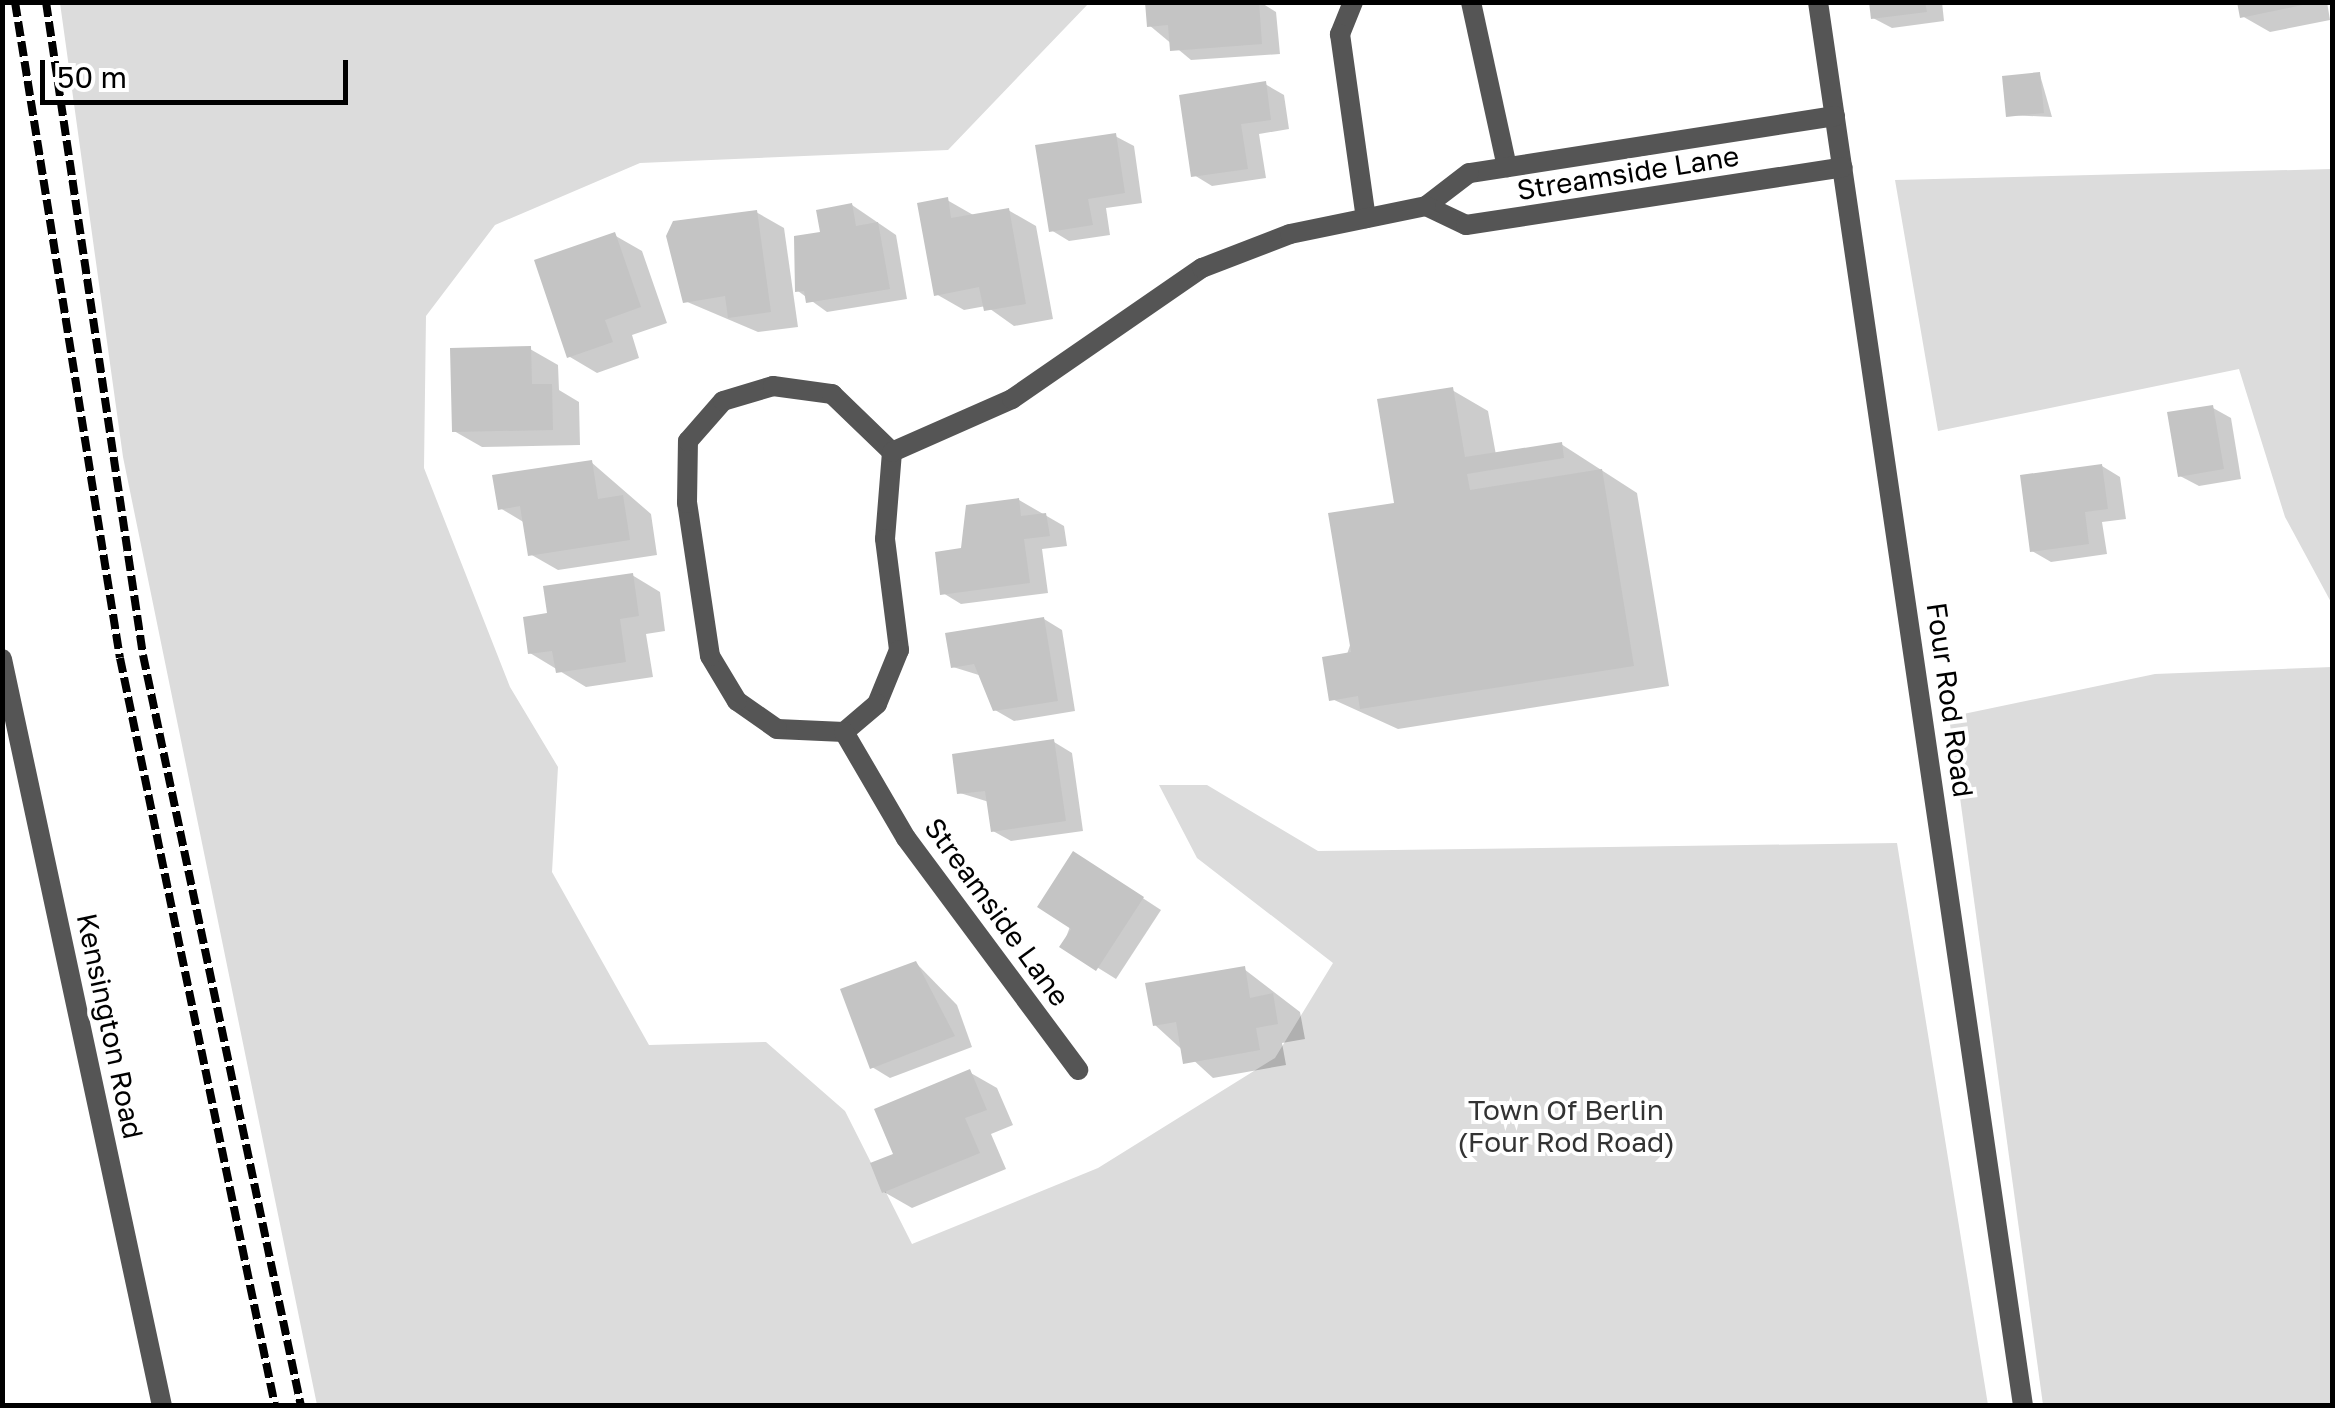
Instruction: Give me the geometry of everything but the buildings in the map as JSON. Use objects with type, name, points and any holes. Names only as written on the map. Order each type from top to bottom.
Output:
[{"type":"street","points":[[1353,2],[1340,34],[1366,218]]},
{"type":"street","name":"Streamside Lane","points":[[1471,2],[1507,167]]},
{"type":"street","name":"Four Rod Road","points":[[1818,2],[2024,1406]]},
{"type":"street","name":"Streamside Lane","points":[[892,452],[1012,400],[1202,268],[1366,218],[1426,206],[1468,173],[1835,116]]},
{"type":"street","name":"Streamside Lane","points":[[1426,206],[1466,225],[1842,167]]},
{"type":"street","points":[[773,386],[832,394],[892,452],[884,540],[900,650],[877,704],[844,732],[777,728],[736,700],[710,656],[687,502],[688,441],[723,401],[773,386]]},
{"type":"street","name":"Kensington Road","points":[[2,659],[162,1406]]},
{"type":"street","name":"Streamside Lane","points":[[844,732],[906,838],[1078,1070]]},
{"type":"green space","name":"Town Of Berlin (Four Rod Road)","points":[[60,3],[1089,3],[948,150],[640,163],[495,225],[426,316],[424,468],[510,687],[558,767],[552,872],[649,1045],[766,1042],[845,1111],[912,1244],[1098,1168],[1275,1058],[1333,963],[1197,858],[1159,785],[1207,785],[1318,851],[1897,843],[1988,1405],[317,1405],[123,457]]},
{"type":"green space","points":[[2332,169],[2332,604],[2285,517],[2239,369],[1938,431],[1895,180]]},
{"type":"green space","points":[[2332,667],[2332,1405],[2043,1405],[1949,717],[2155,674]]},
{"type":"railway","points":[[15,2],[120,658],[275,1406]]},
{"type":"railway","points":[[46,2],[143,655],[301,1406]]}]
